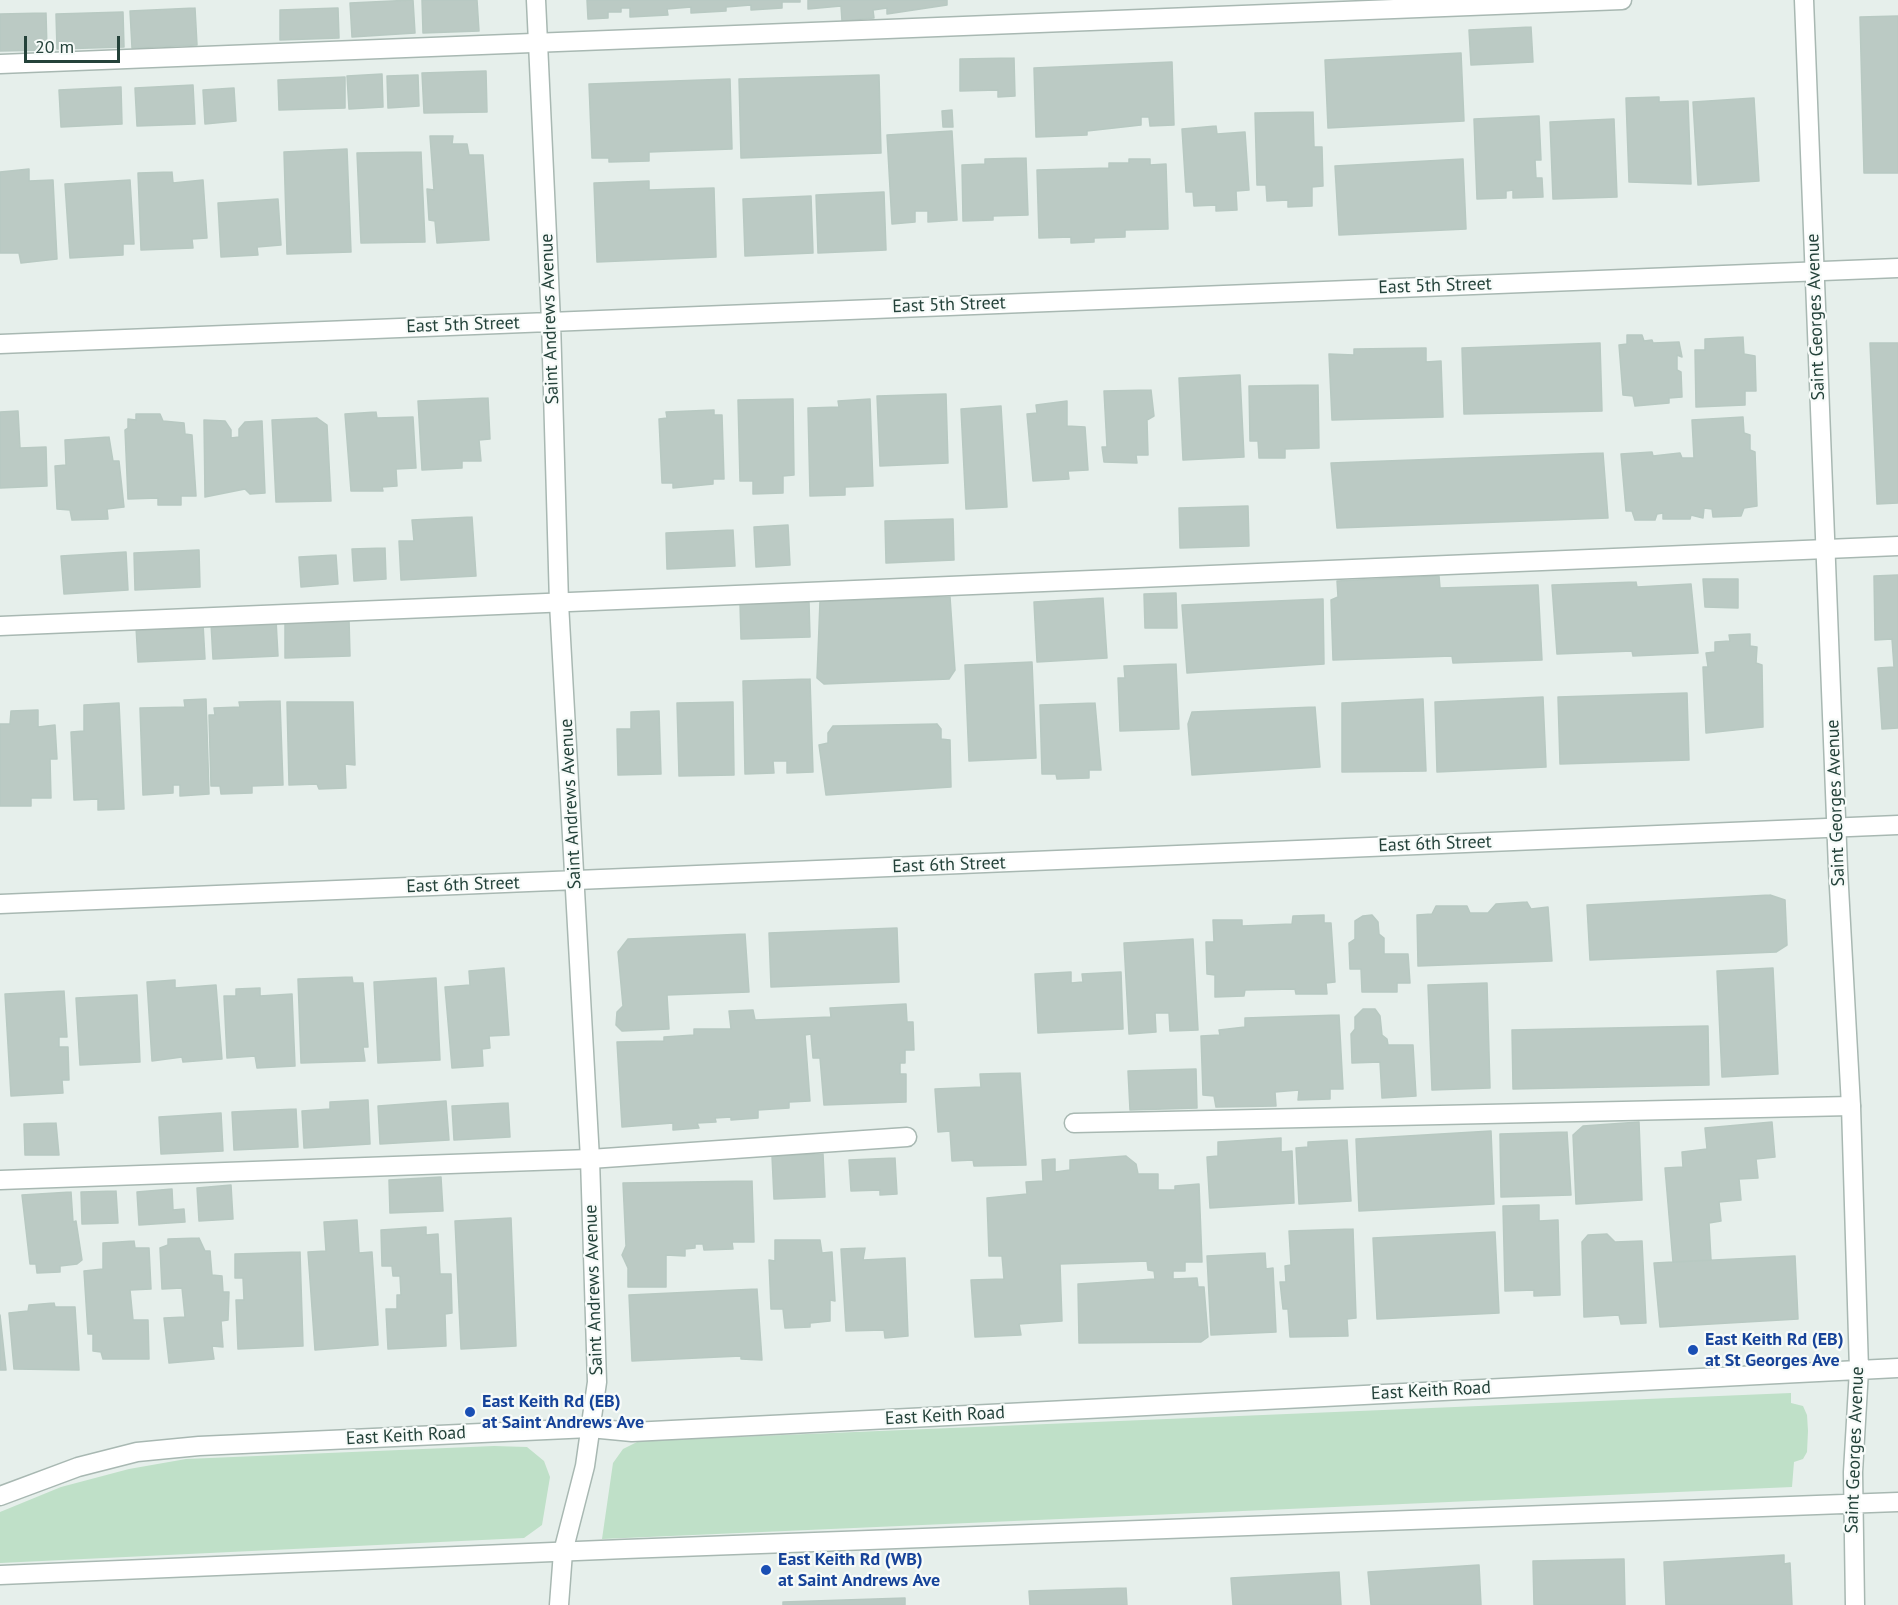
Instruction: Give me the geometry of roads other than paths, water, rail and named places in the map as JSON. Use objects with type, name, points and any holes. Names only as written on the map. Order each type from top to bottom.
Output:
[{"type":"street","name":"Saint Andrews Avenue","points":[[536,0],[536,42],[551,321],[559,603],[590,1159],[597,1382],[576,1506],[563,1552],[559,1605]]},
{"type":"street","points":[[0,64],[1622,0]]},
{"type":"street","name":"Saint Georges Avenue","points":[[1804,0],[1837,827],[1851,1106],[1858,1370],[1853,1505],[1855,1605]]},
{"type":"street","name":"East 5th Street","points":[[0,344],[1898,268]]},
{"type":"street","points":[[0,626],[1898,546]]},
{"type":"street","name":"East 6th Street","points":[[0,904],[1898,825]]},
{"type":"street","points":[[1074,1123],[1851,1106]]},
{"type":"street","points":[[0,1180],[590,1159],[907,1137]]},
{"type":"street","name":"East Keith Road","points":[[0,1496],[78,1467],[137,1452],[199,1446],[590,1428],[632,1432],[1898,1368]]},
{"type":"street","points":[[0,1575],[1898,1502]]},
{"type":"place","name":"East Keith Rd (EB) at St Georges Ave","points":[[1693,1350]]},
{"type":"place","name":"East Keith Rd (EB) at Saint Andrews Ave","points":[[470,1412]]},
{"type":"place","name":"East Keith Rd (WB) at Saint Andrews Ave","points":[[766,1570]]}]
